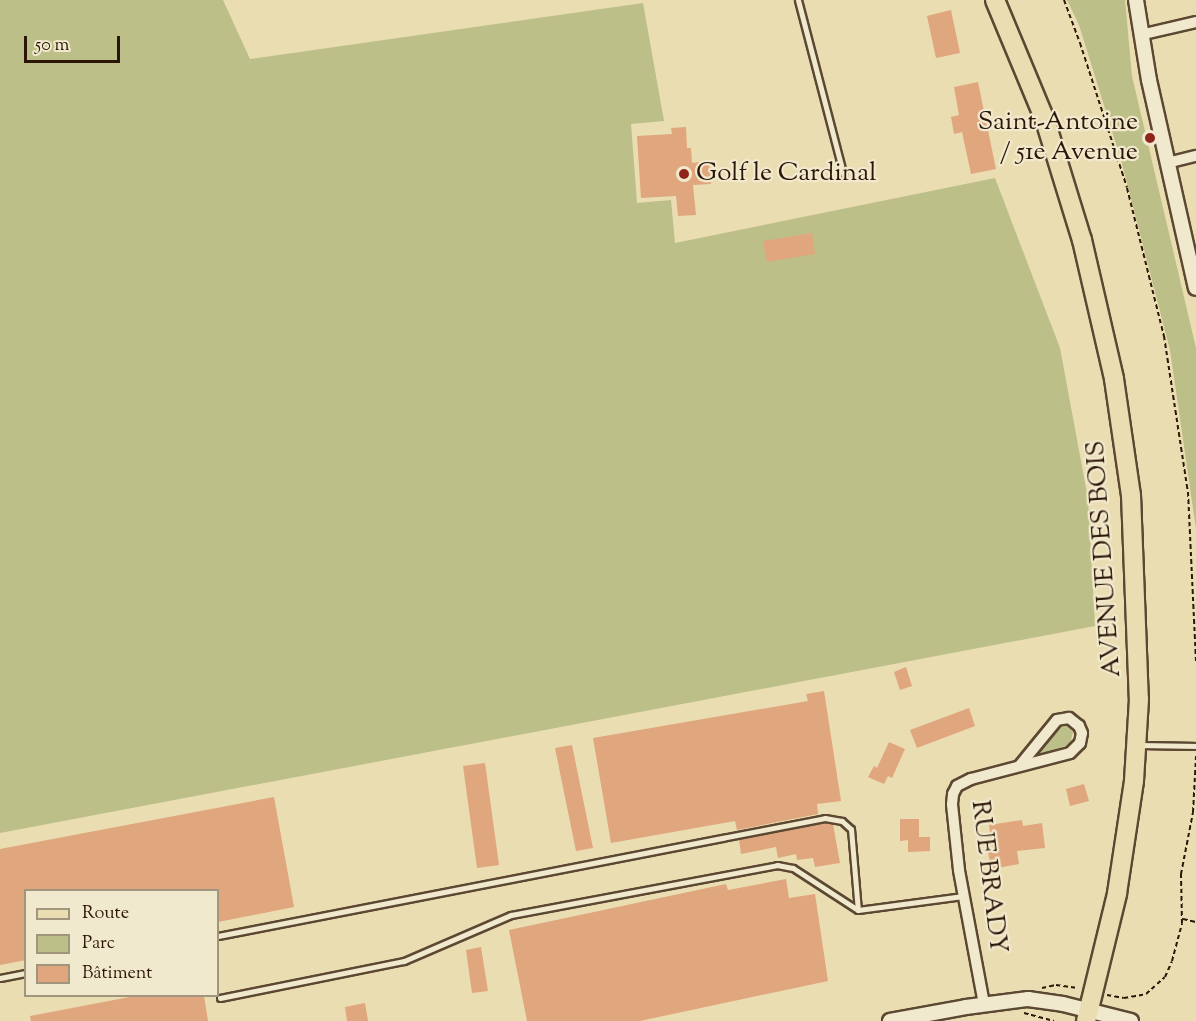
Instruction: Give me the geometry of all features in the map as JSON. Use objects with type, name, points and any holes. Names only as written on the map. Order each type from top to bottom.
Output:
[{"type":"main road","name":"AVENUE DES BOIS","points":[[995,0],[1045,120],[1066,185],[1090,272],[1114,379],[1127,459],[1133,529],[1139,699],[1137,745],[1122,870],[1088,1015]]},
{"type":"street","points":[[1136,0],[1140,35],[1196,288]]},
{"type":"street","points":[[1140,35],[1196,22]]},
{"type":"street","points":[[1167,163],[1196,156]]},
{"type":"street","name":"RUE BRADY","points":[[984,1004],[963,896],[952,804],[953,794],[962,783],[1020,765],[1066,755],[1075,750],[1082,738],[1079,726],[1069,718],[1057,720],[1020,765]]},
{"type":"street","points":[[891,1021],[984,1004],[1035,999],[1088,1015],[1131,1021]]},
{"type":"lane","points":[[798,0],[843,173]]},
{"type":"lane","points":[[1137,745],[1196,746]]},
{"type":"lane","points":[[219,936],[825,818],[842,821],[851,829],[858,910]]},
{"type":"lane","points":[[220,998],[404,961],[511,915],[777,865],[793,868],[858,910],[963,896]]},
{"type":"lane","points":[[0,978],[24,973]]},
{"type":"path","points":[[1064,0],[1127,188],[1164,336],[1189,502],[1196,664]]},
{"type":"path","points":[[1117,997],[1139,996],[1158,985],[1172,961],[1183,919],[1181,874],[1193,812],[1196,753]]},
{"type":"path","points":[[1183,919],[1196,922]]},
{"type":"green space","name":"Golf le Cardinal","points":[[0,0],[223,0],[250,59],[643,3],[664,121],[631,124],[637,203],[671,200],[675,243],[995,178],[1060,348],[1088,499],[1095,626],[0,833]]},
{"type":"green space","points":[[1067,0],[1125,0],[1132,76],[1196,348],[1196,529],[1170,350],[1121,160],[1079,25]]},
{"type":"green space","points":[[1065,725],[1073,732],[1070,744],[1036,757],[1035,755],[1052,734]]},
{"type":"building","points":[[951,10],[960,53],[936,58],[927,16]]},
{"type":"building","points":[[978,82],[996,169],[971,174],[962,132],[954,134],[951,117],[959,115],[954,87]]},
{"type":"building","points":[[686,127],[687,148],[691,148],[692,163],[709,161],[711,184],[693,185],[696,215],[678,216],[676,196],[641,198],[637,136],[672,134],[671,128]]},
{"type":"building","points":[[812,233],[815,254],[767,262],[763,241]]},
{"type":"building","points":[[906,667],[912,686],[900,690],[894,672]]},
{"type":"building","points":[[824,691],[841,801],[817,804],[818,814],[737,830],[735,821],[611,843],[593,738],[808,701],[806,694]]},
{"type":"building","points":[[969,708],[975,726],[917,748],[910,730]]},
{"type":"building","points":[[889,742],[905,749],[892,778],[888,776],[884,784],[868,777],[874,766],[877,768]]},
{"type":"building","points":[[572,745],[593,848],[576,851],[555,748]]},
{"type":"building","points":[[485,763],[499,865],[477,868],[463,766]]},
{"type":"building","points":[[1084,784],[1089,801],[1070,806],[1066,789]]},
{"type":"building","points":[[274,797],[294,907],[219,922],[219,889],[24,889],[24,960],[0,965],[0,849]]},
{"type":"building","points":[[900,819],[919,819],[919,837],[930,837],[930,851],[908,852],[908,840],[900,841]]},
{"type":"building","points":[[1022,820],[1023,826],[1042,823],[1045,848],[1017,851],[1019,864],[991,869],[988,851],[993,850],[989,825]]},
{"type":"building","points":[[825,823],[833,824],[840,863],[815,867],[813,858],[797,860],[796,854],[778,858],[776,847],[741,854],[739,840]]},
{"type":"building","points":[[786,879],[789,898],[815,894],[828,981],[640,1021],[527,1021],[509,930],[726,884],[728,890]]},
{"type":"building","points":[[481,947],[488,991],[472,993],[466,950]]},
{"type":"building","points":[[130,997],[204,997],[208,1021],[31,1021],[30,1016]]},
{"type":"building","points":[[365,1003],[368,1021],[347,1021],[345,1007]]},
{"type":"place","name":"Saint-Antoine / 51e Avenue","points":[[1150,138]]},
{"type":"place","name":"Golf le Cardinal","points":[[684,174]]}]
